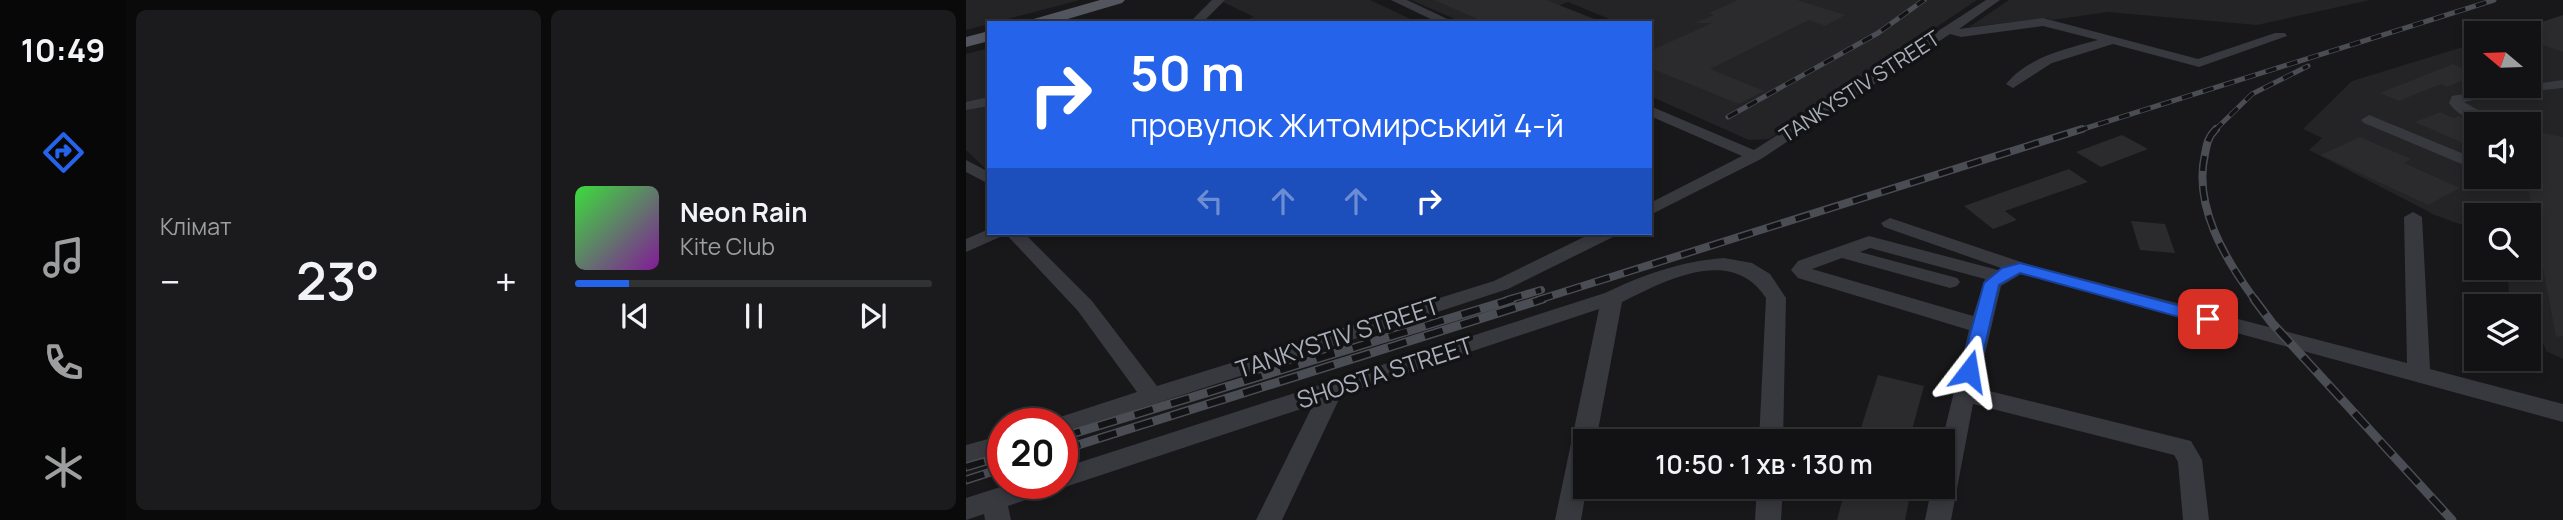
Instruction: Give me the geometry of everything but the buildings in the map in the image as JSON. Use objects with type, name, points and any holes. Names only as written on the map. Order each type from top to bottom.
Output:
[{"type":"main road","points":[[1043,21],[1117,0]]},
{"type":"main road","points":[[966,42],[987,37]]},
{"type":"street","points":[[1196,21],[1219,0]]},
{"type":"street","points":[[1397,0],[1445,21]]},
{"type":"street","name":"TANKYSTIV STREET","points":[[1652,210],[1755,156],[1994,0]]},
{"type":"street","points":[[1947,30],[1961,33],[2043,22],[2199,63],[2280,36]]},
{"type":"street","points":[[2013,84],[2029,68],[2115,40]]},
{"type":"street","points":[[2468,112],[2460,108],[2456,103],[2457,99],[2511,89],[2563,84]]},
{"type":"street","points":[[966,106],[987,101]]},
{"type":"street","points":[[1652,113],[1755,156]]},
{"type":"street","points":[[2369,120],[2464,160]]},
{"type":"street","points":[[2413,217],[2420,375]]},
{"type":"street","points":[[1890,223],[2010,272]]},
{"type":"street","points":[[966,246],[989,235]]},
{"type":"street","points":[[1016,235],[1085,306],[1153,397]]},
{"type":"street","name":"TANKYSTIV STREET","points":[[1078,420],[1501,285],[1602,235]]},
{"type":"street","points":[[1981,327],[1805,274],[1801,270],[1805,265],[1863,243],[1877,243],[2010,272],[2563,413]]},
{"type":"street","points":[[1840,252],[1950,282]]},
{"type":"street","name":"SHOSTA STREET","points":[[1078,473],[1612,298],[1638,285],[1705,263],[1736,266],[1753,272],[1771,286],[1776,298],[1771,429]]},
{"type":"street","points":[[1938,520],[1964,393],[1992,283],[2010,272]]},
{"type":"street","points":[[1568,520],[1612,298]]},
{"type":"street","points":[[1269,520],[1331,392]]},
{"type":"street","points":[[1964,393],[2182,448],[2190,460],[2196,520]]},
{"type":"street","points":[[966,455],[987,449]]},
{"type":"street","points":[[966,509],[996,510],[1016,499]]},
{"type":"street","points":[[1768,520],[1769,499]]},
{"type":"shaded area","points":[[966,0],[1080,0],[1000,21],[987,21],[987,24],[966,30]]},
{"type":"shaded area","points":[[1370,0],[1415,21],[1243,21],[1254,17],[1223,2]]},
{"type":"shaded area","points":[[1411,0],[1977,0],[1769,139],[1749,140],[1652,97],[1652,21],[1614,21],[1568,2],[1520,21],[1459,21]]},
{"type":"shaded area","points":[[2009,0],[2370,0],[2257,25],[2107,12],[2053,20],[2047,18],[1969,27]]},
{"type":"shaded area","points":[[2563,16],[2563,359],[2546,351],[2541,338],[2541,294],[2509,293],[2508,280],[2541,280],[2541,203],[2464,203],[2464,226],[2435,215],[2309,150],[2322,138],[2303,129],[2352,81],[2464,47],[2464,98],[2541,98],[2541,23]]},
{"type":"shaded area","points":[[987,49],[987,170],[966,150],[966,54]]},
{"type":"railway","points":[[1728,117],[1878,33],[1924,0]]},
{"type":"railway","points":[[2077,131],[2494,0]]},
{"type":"railway","points":[[2216,129],[2252,94],[2308,66]]},
{"type":"railway","points":[[1538,300],[2082,129]]},
{"type":"railway","points":[[2216,129],[2207,143],[2202,174],[2208,212],[2223,249],[2255,300]]},
{"type":"railway","points":[[1507,300],[1541,290]]},
{"type":"railway","points":[[1078,432],[1513,299]]},
{"type":"railway","points":[[1078,445],[1543,299]]},
{"type":"railway","points":[[2254,299],[2272,323],[2452,520]]},
{"type":"railway","points":[[966,467],[987,461]]},
{"type":"railway","points":[[966,480],[987,473]]},
{"type":"route","points":[[1969,371],[1992,283],[2008,272],[2020,268],[2208,319]]}]
